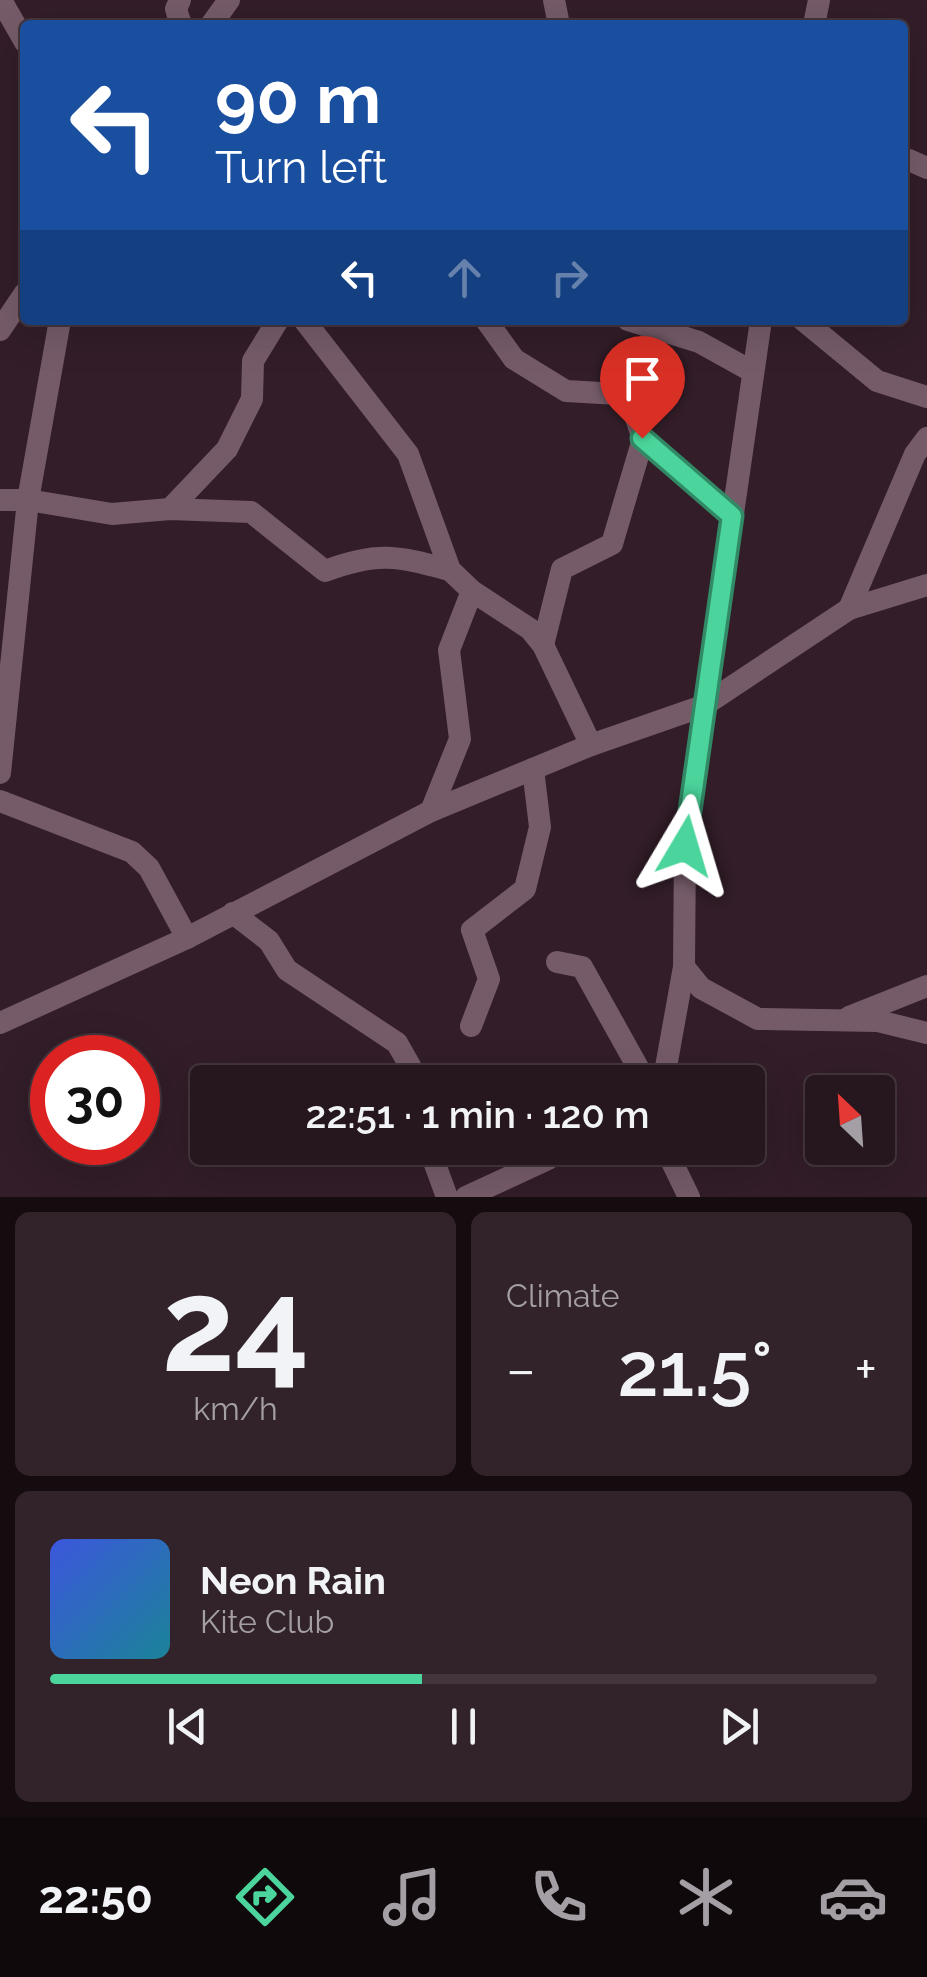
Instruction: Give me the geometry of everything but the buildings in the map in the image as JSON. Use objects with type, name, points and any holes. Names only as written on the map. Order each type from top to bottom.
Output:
[{"type":"street","points":[[1,0],[20,33]]},
{"type":"street","points":[[0,330],[20,300]]},
{"type":"street","points":[[0,773],[28,500],[59,325]]},
{"type":"street","points":[[170,509],[227,449],[252,399],[253,360],[275,325]]},
{"type":"street","points":[[308,325],[408,454],[450,570],[472,591],[530,629],[542,645],[591,746]]},
{"type":"street","points":[[490,325],[514,360],[566,390],[636,396]]},
{"type":"street","points":[[644,325],[699,342],[753,372]]},
{"type":"street","points":[[665,1065],[684,967],[685,846],[760,325]]},
{"type":"street","points":[[809,325],[878,381],[927,397]]},
{"type":"street","points":[[654,328],[633,409],[642,438],[732,516]]},
{"type":"street","points":[[542,645],[562,569],[612,544],[642,438]]},
{"type":"street","points":[[849,609],[915,454],[927,438]]},
{"type":"street","points":[[0,500],[28,500],[112,514],[170,509],[251,512],[325,571],[361,557],[400,557],[450,570]]},
{"type":"street","points":[[0,1023],[188,938],[431,810],[703,706],[849,609],[927,584]]},
{"type":"street","points":[[431,810],[460,739],[449,650],[472,591]]},
{"type":"street","points":[[471,1026],[489,979],[472,930],[525,889],[540,826],[533,769]]},
{"type":"street","points":[[0,802],[132,852],[150,868],[188,938]]},
{"type":"street","points":[[233,913],[269,941],[286,970],[396,1043],[410,1065]]},
{"type":"street","points":[[556,962],[582,967],[637,1065]]},
{"type":"street","points":[[684,967],[701,988],[758,1019],[878,1021],[927,1033]]},
{"type":"street","points":[[841,1020],[927,986]]},
{"type":"street","points":[[436,1165],[448,1197]]},
{"type":"street","points":[[466,1197],[535,1165]]},
{"type":"street","points":[[673,1165],[689,1197]]},
{"type":"route","points":[[642,438],[732,516],[685,846]]}]
